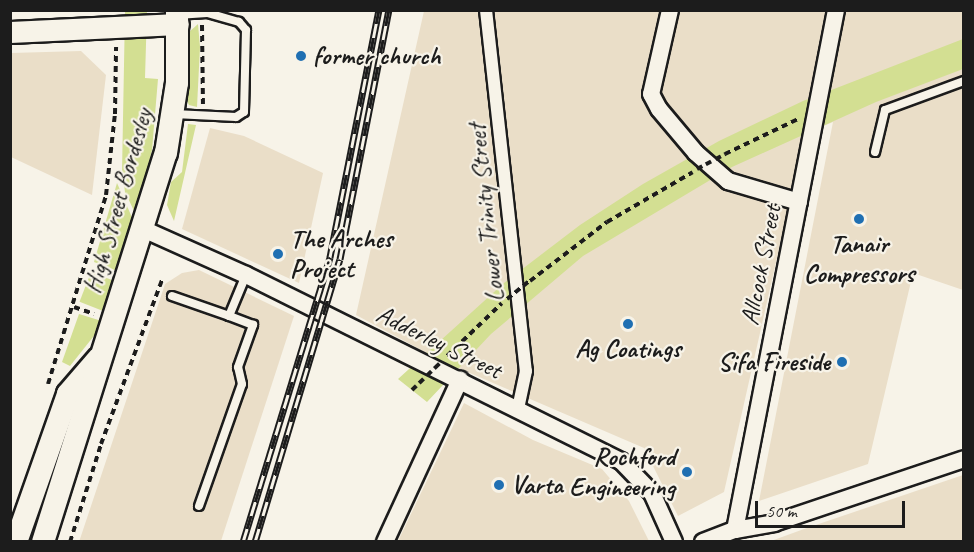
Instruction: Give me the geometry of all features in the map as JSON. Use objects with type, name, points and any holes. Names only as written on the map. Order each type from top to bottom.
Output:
[{"type":"main road","name":"High Street Bordesley","points":[[43,542],[166,153],[173,114],[177,16]]},
{"type":"main road","name":"High Street Bordesley","points":[[16,542],[68,394],[102,356]]},
{"type":"street","name":"Lower Trinity Street","points":[[486,10],[526,371],[518,409]]},
{"type":"street","points":[[670,10],[651,94],[688,144],[719,174],[799,202]]},
{"type":"street","name":"Allcock Street","points":[[735,530],[836,10]]},
{"type":"street","points":[[10,32],[126,24],[177,16]]},
{"type":"street","name":"Adderley Street","points":[[143,229],[246,275],[460,380],[633,470],[652,493],[674,542]]},
{"type":"street","points":[[385,542],[460,380]]},
{"type":"street","points":[[703,542],[735,530],[774,523],[963,459]]},
{"type":"lane","points":[[173,114],[236,117],[244,112],[246,30],[239,22],[207,13],[177,16]]},
{"type":"lane","points":[[875,152],[885,110],[963,81]]},
{"type":"lane","points":[[230,316],[246,275]]},
{"type":"lane","points":[[172,296],[253,325],[238,367],[242,384],[199,506]]},
{"type":"path","points":[[202,23],[203,108]]},
{"type":"path","points":[[44,394],[106,195],[126,24]]},
{"type":"path","points":[[412,390],[529,281],[607,222],[697,169],[804,116]]},
{"type":"path","points":[[70,542],[100,444],[163,277]]},
{"type":"shaded area","points":[[424,11],[963,11],[963,290],[913,273],[868,464],[759,501],[833,122],[805,134],[724,492],[678,516],[644,448],[442,361],[356,315]]},
{"type":"shaded area","points":[[81,51],[106,75],[92,195],[11,157],[11,53]]},
{"type":"shaded area","points":[[210,128],[244,136],[323,173],[299,283],[182,229]]},
{"type":"shaded area","points":[[199,270],[294,316],[221,541],[79,542],[165,284],[182,273]]},
{"type":"shaded area","points":[[464,403],[533,440],[602,469],[629,501],[649,541],[398,541]]},
{"type":"shaded area","points":[[963,475],[963,541],[771,541],[804,529]]},
{"type":"green space","points":[[125,11],[147,11],[145,78],[158,79],[152,150],[136,215],[125,192],[122,172]]},
{"type":"green space","points":[[198,24],[200,47],[197,107],[189,105],[185,97],[188,33]]},
{"type":"green space","points":[[963,39],[963,69],[876,102],[732,167],[583,256],[491,334],[427,402],[398,379],[504,283],[580,225],[643,184],[719,141],[803,101]]},
{"type":"green space","points":[[188,124],[196,125],[174,221],[167,205],[171,182],[182,172]]},
{"type":"green space","points":[[117,183],[134,222],[120,272],[94,262]]},
{"type":"green space","points":[[91,272],[117,282],[106,312],[80,302]]},
{"type":"green space","points":[[79,314],[105,322],[70,366],[62,362]]},
{"type":"railway","points":[[243,542],[330,257],[379,10]]},
{"type":"railway","points":[[255,542],[340,259],[389,10]]},
{"type":"place","name":"former church","points":[[301,56]]},
{"type":"place","name":"Tanair Compressors","points":[[859,219]]},
{"type":"place","name":"The Arches Project","points":[[278,254]]},
{"type":"place","name":"Ag Coatings","points":[[628,324]]},
{"type":"place","name":"Sifa Fireside","points":[[842,362]]},
{"type":"place","name":"Rochford Engineering","points":[[687,472]]},
{"type":"place","name":"Varta","points":[[499,485]]}]
